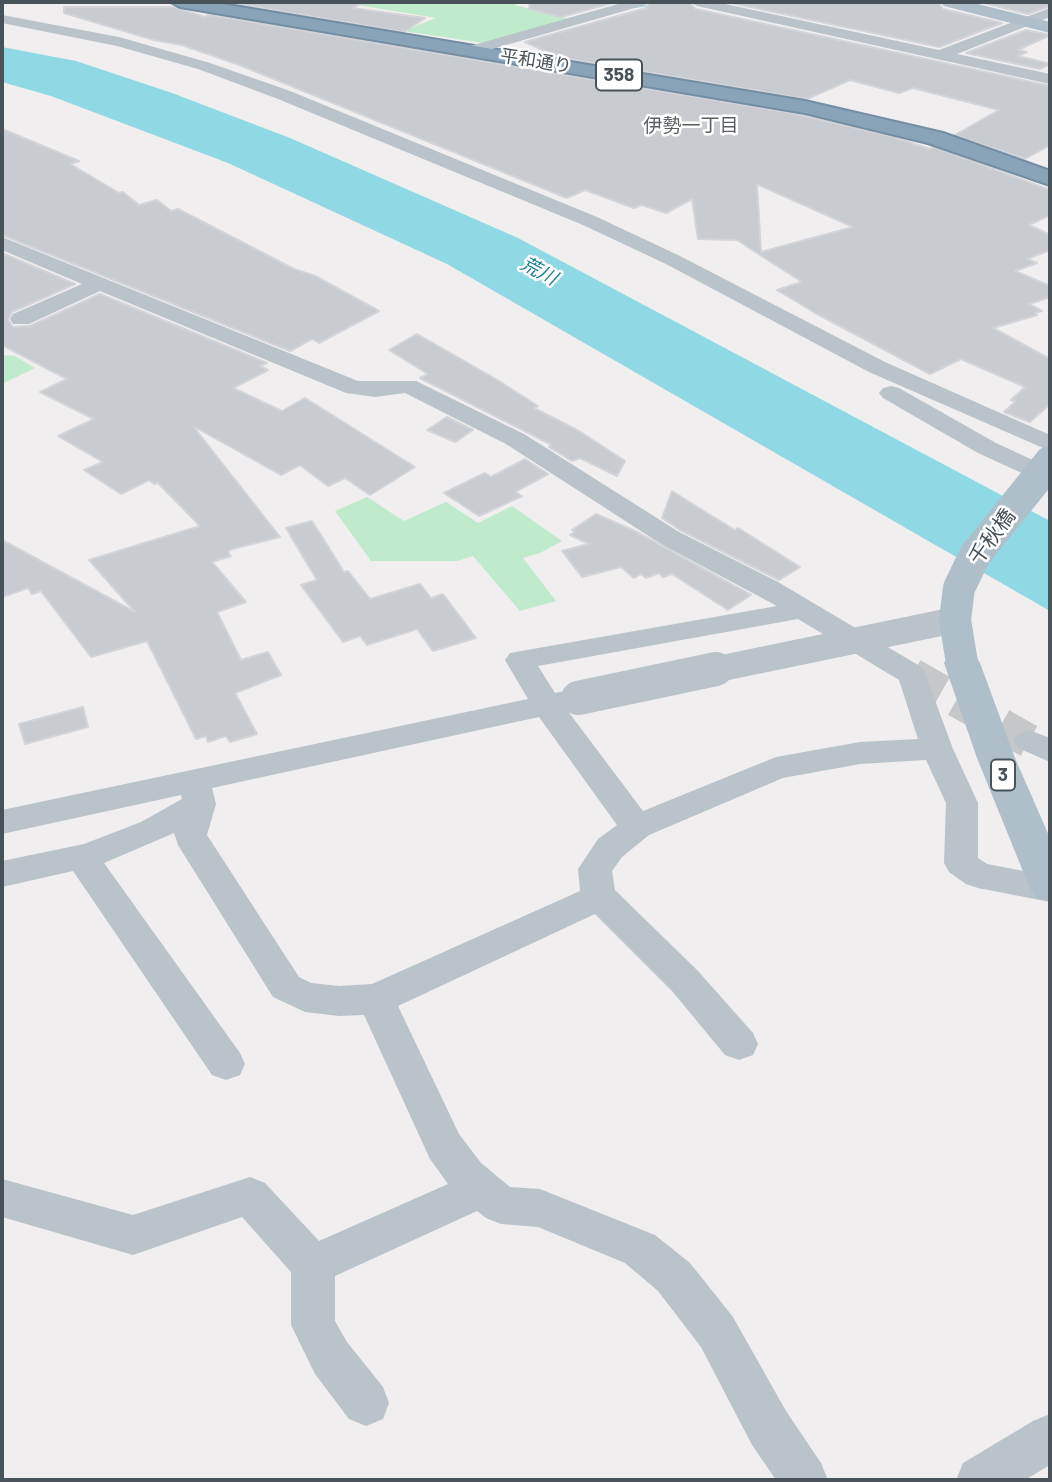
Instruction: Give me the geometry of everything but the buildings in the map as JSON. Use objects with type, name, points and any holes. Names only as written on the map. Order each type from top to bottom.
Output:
[{"type":"highway","name":"平和通り","points":[[180,2],[740,95],[870,121],[994,156],[1050,178]]},
{"type":"main road","points":[[950,2],[1050,28]]},
{"type":"main road","name":"千秋橋","points":[[1050,462],[975,555],[958,588],[955,620],[962,663],[996,758],[1050,887]]},
{"type":"street","points":[[469,51],[640,2]]},
{"type":"street","points":[[697,2],[1050,79]]},
{"type":"street","points":[[941,55],[1050,12]]},
{"type":"street","points":[[2,19],[119,42],[204,66],[284,95],[590,221],[673,260],[877,367],[1050,444]]},
{"type":"street","points":[[2,243],[354,388],[375,390],[408,386],[515,439],[670,538],[768,588],[912,675],[937,748],[962,803],[961,863],[978,875],[1050,887]]},
{"type":"street","points":[[21,319],[99,284]]},
{"type":"street","points":[[798,326],[828,355],[894,395],[987,448],[1050,478]]},
{"type":"street","points":[[637,827],[547,705],[520,660],[803,610]]},
{"type":"street","points":[[2,822],[197,792],[547,705],[955,620]]},
{"type":"street","points":[[739,1044],[685,981],[600,897],[596,887],[595,869],[610,848],[637,827],[776,768],[860,753],[937,748]]},
{"type":"street","points":[[2,874],[81,857],[153,830],[197,792]]},
{"type":"street","points":[[197,792],[190,836],[286,987],[305,997],[340,1001],[376,999],[600,897]]},
{"type":"street","points":[[81,857],[226,1064]]},
{"type":"street","points":[[376,999],[444,1146],[466,1176],[501,1205],[540,1208],[640,1249],[674,1277],[717,1332],[769,1428],[804,1480]]},
{"type":"street","points":[[313,1265],[482,1189]]},
{"type":"street","points":[[2,1198],[133,1235],[250,1196],[313,1265],[313,1325],[331,1358],[366,1403]]},
{"type":"street","points":[[980,1480],[1050,1438]]},
{"type":"green space","points":[[339,2],[515,2],[518,3],[515,5],[570,19],[483,43],[403,31],[436,18]]},
{"type":"green space","points":[[2,355],[15,356],[35,368],[2,384]]},
{"type":"green space","points":[[367,497],[404,521],[446,502],[478,523],[512,506],[562,541],[540,553],[523,558],[556,601],[520,611],[473,556],[457,561],[371,561],[335,511]]},
{"type":"water","name":"荒川","points":[[2,47],[76,61],[172,93],[290,138],[518,238],[1050,521],[1050,611],[447,264],[228,163],[51,96],[2,82]]},
{"type":"waterway","points":[[635,7],[672,2]]},
{"type":"tunnel","points":[[912,675],[1029,741]]},
{"type":"district","name":"伊勢一丁目","points":[[691,126]]}]
